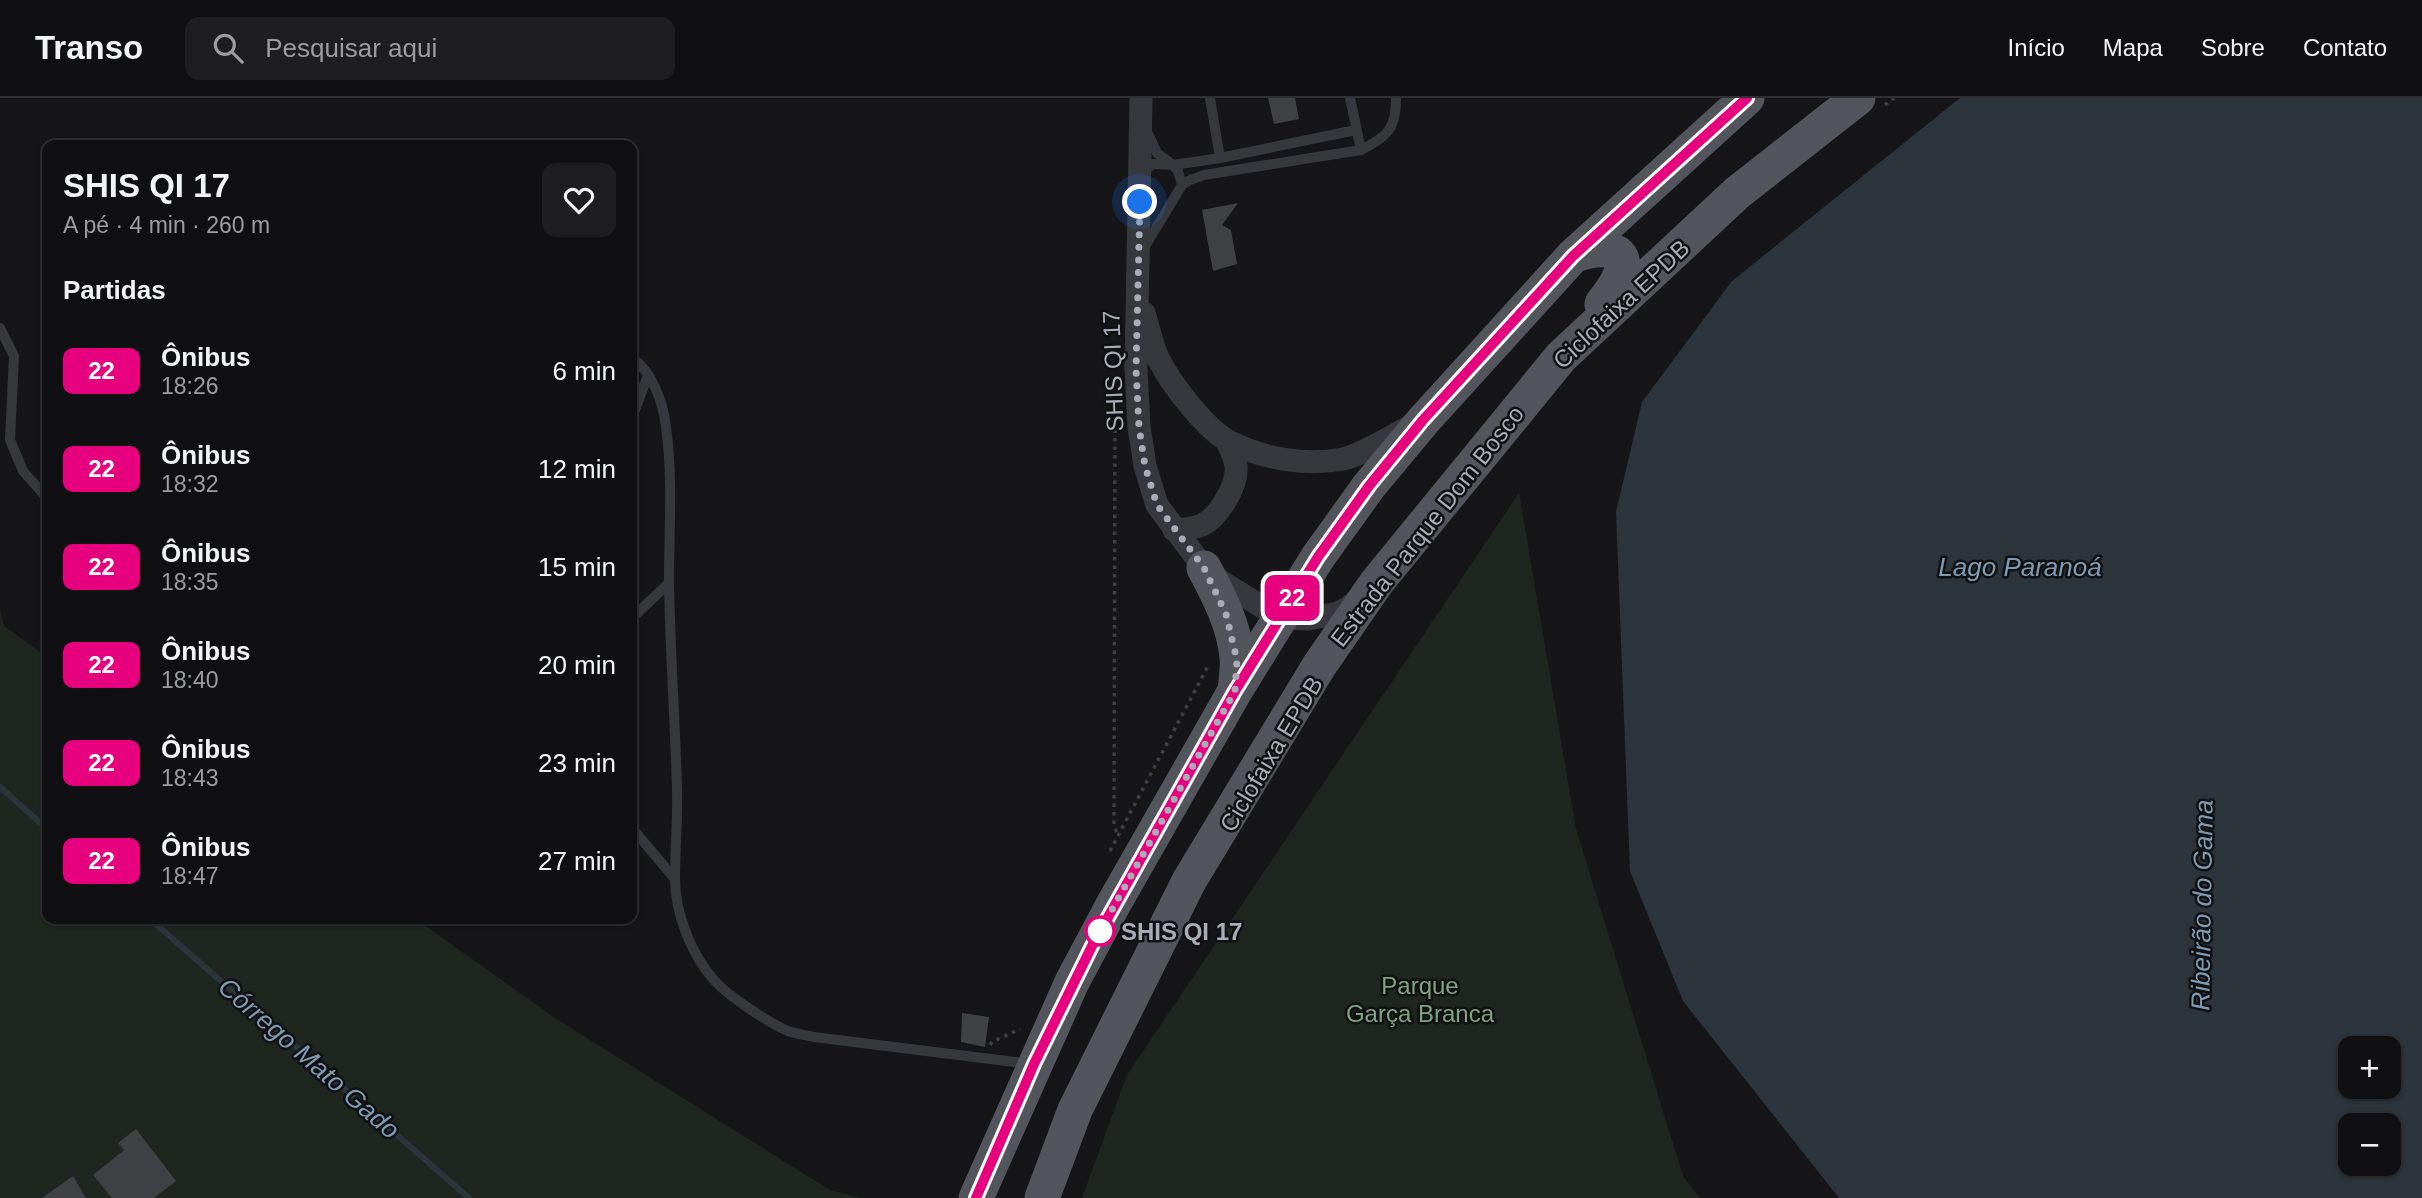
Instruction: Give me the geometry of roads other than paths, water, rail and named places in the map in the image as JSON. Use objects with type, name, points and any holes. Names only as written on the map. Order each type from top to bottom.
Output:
[{"type":"main road","points":[[976,1198],[1072,982],[1114,905],[1132,841],[1235,691],[1318,557],[1369,486],[1423,420],[1573,256],[1747,98]]},
{"type":"main road","name":"Estrada Parque Dom Bosco","points":[[1042,1198],[1075,1110],[1189,881],[1313,675],[1377,582],[1561,357],[1737,193],[1871,102]]},
{"type":"main road","points":[[1561,357],[1620,278],[1623,265],[1619,255],[1608,249],[1590,250],[1573,256]]},
{"type":"main road","points":[[1204,568],[1226,614],[1234,640],[1237,660],[1235,691]]},
{"type":"main road","points":[[1132,841],[1151,877],[1162,883],[1176,885],[1189,881]]},
{"type":"main road","points":[[1114,905],[1126,898],[1148,896],[1157,903],[1162,914],[1162,933]]},
{"type":"street","name":"SHIS QI 17","points":[[1141,108],[1136,369],[1139,427],[1145,466],[1157,505],[1204,568],[1280,618]]},
{"type":"street","name":"SHIS QI 17","points":[[1137,292],[1158,358],[1179,393],[1226,440],[1257,453],[1289,461],[1320,461],[1346,458],[1423,420]]},
{"type":"street","points":[[1174,530],[1203,525],[1215,515],[1227,495],[1236,479],[1236,463],[1226,440]]},
{"type":"street","points":[[1280,618],[1308,619],[1338,613],[1349,607],[1377,582]]},
{"type":"lane","points":[[1210,98],[1220,159]]},
{"type":"lane","points":[[1350,98],[1361,150]]},
{"type":"lane","points":[[1138,256],[1182,185],[1190,180],[1204,175],[1361,150],[1384,138],[1394,124],[1396,98]]},
{"type":"lane","points":[[1141,108],[1153,146],[1178,171],[1182,185]]},
{"type":"lane","points":[[1140,175],[1153,164],[1173,165],[1220,159],[1356,130]]},
{"type":"lane","points":[[0,328],[14,356],[10,440],[23,471],[42,492]]},
{"type":"lane","points":[[637,362],[648,375],[660,400],[666,427],[678,811],[675,879],[686,932],[714,981],[737,1001],[788,1030],[814,1037],[1034,1064]]},
{"type":"lane","points":[[637,405],[648,375]]},
{"type":"lane","points":[[637,613],[669,583]]},
{"type":"lane","points":[[637,834],[675,879]]},
{"type":"water","name":"Lago Paranoá","points":[[1960,98],[2422,98],[2422,1198],[1839,1198],[1683,1001],[1630,871],[1616,512],[1642,402],[1732,281]]},
{"type":"waterway","name":"Córrego Mato Gado","points":[[0,787],[42,825]]},
{"type":"waterway","name":"Córrego Mato Gado","points":[[156,924],[469,1198]]},
{"type":"place","name":"SHIS QI 17","points":[[1100,931]]},
{"type":"water label","name":"Ribeirão do Gama","points":[[2202,905]]},
{"type":"park label","name":"Parque Garça Branca","points":[[1420,999]]}]
